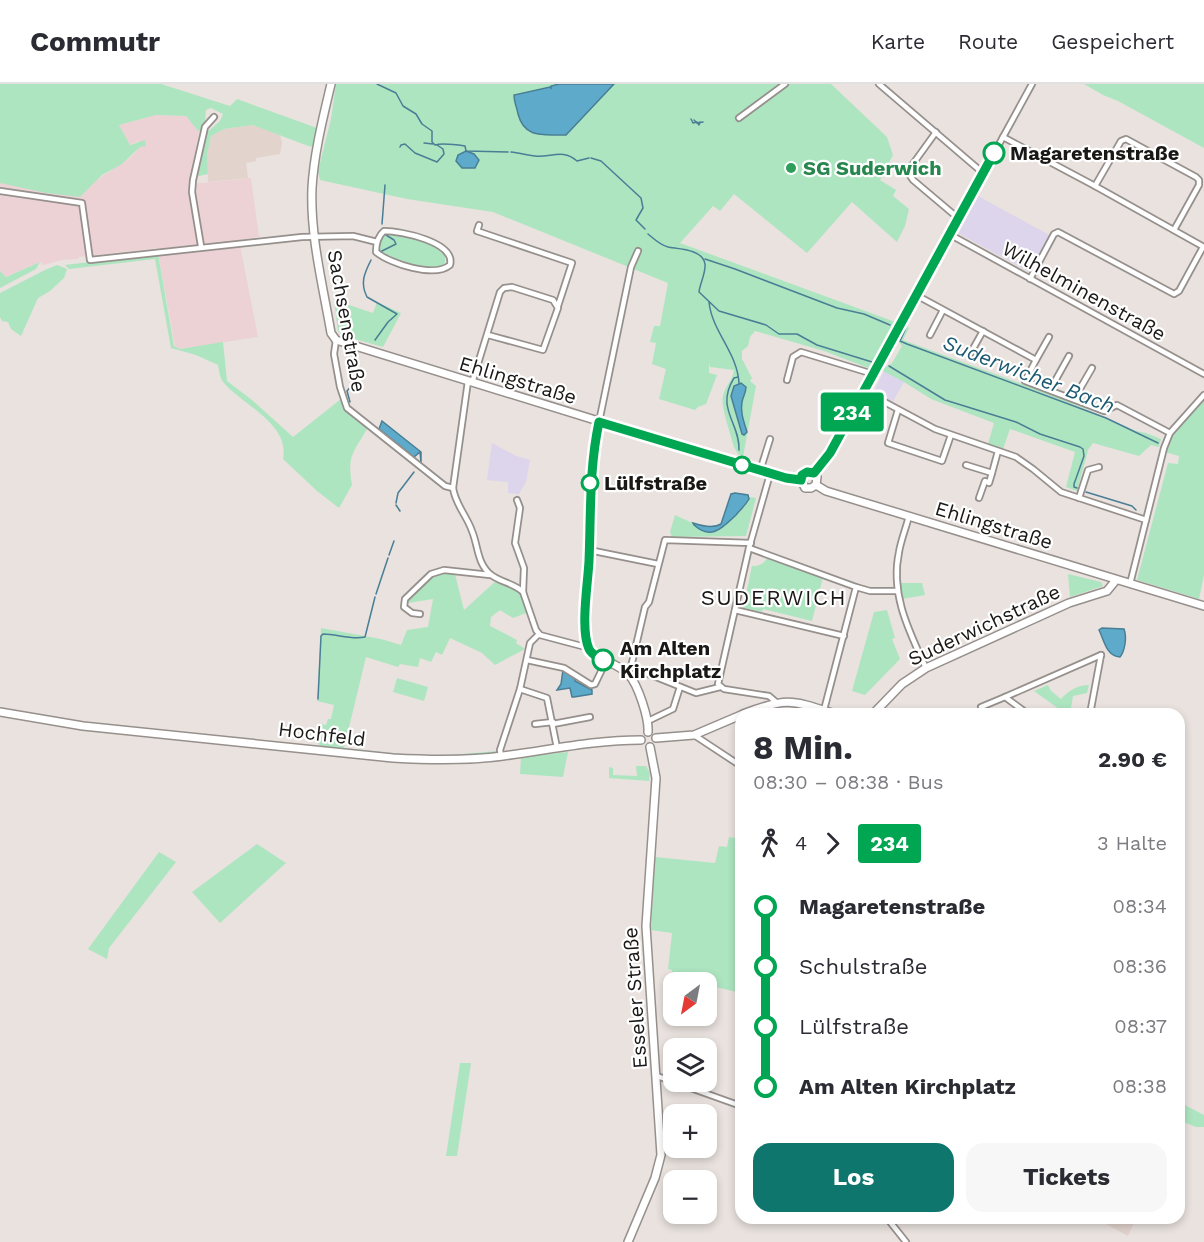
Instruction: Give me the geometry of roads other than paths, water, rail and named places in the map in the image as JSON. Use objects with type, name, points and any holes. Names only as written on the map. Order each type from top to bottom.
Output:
[{"type":"street","name":"Sachsenstraße","points":[[331,84],[312,186],[315,237],[331,333],[336,340],[334,354],[342,398],[353,414],[445,486],[453,488]]},
{"type":"street","points":[[739,118],[785,84]]},
{"type":"street","points":[[879,84],[983,173]]},
{"type":"street","points":[[814,473],[830,453],[1032,84]]},
{"type":"street","points":[[201,246],[192,192],[193,180],[205,128],[214,117]]},
{"type":"street","points":[[936,132],[910,168],[909,174],[958,218]]},
{"type":"street","points":[[1003,137],[1204,247],[1179,291],[1174,294],[1058,232],[1054,234],[1030,279]]},
{"type":"street","points":[[1095,186],[1121,141],[1126,139],[1196,177],[1199,184],[1174,230]]},
{"type":"street","points":[[0,191],[82,203],[90,260],[201,246],[315,237],[353,236],[377,242]]},
{"type":"street","points":[[479,225],[477,231],[572,263],[543,350],[488,335]]},
{"type":"street","points":[[384,231],[407,234],[443,247],[449,253],[451,262],[446,269],[441,271],[405,266],[376,252],[377,242],[384,231]]},
{"type":"street","name":"Wilhelminenstraße","points":[[949,234],[1204,374]]},
{"type":"street","points":[[638,250],[631,267],[590,477],[586,616],[589,648],[592,654],[606,661],[696,693],[720,687],[769,696],[776,702]]},
{"type":"street","points":[[490,575],[479,557],[473,532],[454,496],[453,488],[470,382],[488,335],[500,292],[508,286],[553,300],[558,308]]},
{"type":"street","points":[[916,295],[1036,360]]},
{"type":"street","points":[[930,335],[943,310]]},
{"type":"street","points":[[970,354],[983,331]]},
{"type":"street","points":[[1049,337],[1025,381],[1104,411],[1116,405],[1170,433]]},
{"type":"street","name":"Ehlingstraße","points":[[336,340],[760,471],[801,480],[803,486],[808,488],[816,485],[826,491],[1130,584]]},
{"type":"street","points":[[787,380],[793,357],[801,352],[873,374]]},
{"type":"street","points":[[1050,390],[1069,356]]},
{"type":"street","points":[[1074,399],[1092,368]]},
{"type":"street","points":[[864,391],[935,429],[999,450],[1027,464],[1061,492],[1146,520]]},
{"type":"street","points":[[1204,395],[1170,433],[1164,448],[1130,584],[1204,606]]},
{"type":"street","points":[[898,410],[888,443],[942,461],[951,435]]},
{"type":"street","points":[[760,471],[770,439]]},
{"type":"street","points":[[980,498],[984,482],[989,483],[999,450]]},
{"type":"street","points":[[966,465],[992,473]]},
{"type":"street","points":[[1079,498],[1088,470],[1099,467]]},
{"type":"street","points":[[801,480],[802,475],[807,472],[814,473]]},
{"type":"street","points":[[814,473],[818,481],[816,485]]},
{"type":"street","points":[[720,687],[718,681],[750,546],[770,474]]},
{"type":"street","points":[[517,500],[520,508],[515,543],[524,568],[524,592],[539,634]]},
{"type":"street","points":[[909,516],[898,554],[897,591],[905,621],[926,668]]},
{"type":"street","points":[[648,732],[648,721],[629,670],[665,540],[672,538],[750,546],[856,587],[870,591],[897,591]]},
{"type":"street","points":[[589,550],[658,564]]},
{"type":"street","points":[[420,614],[412,613],[404,606],[405,599],[431,574],[444,570],[490,575],[519,587],[524,592]]},
{"type":"street","name":"Suderwichstraße","points":[[879,708],[902,684],[926,668],[1069,603],[1107,591],[1116,580]]},
{"type":"street","points":[[825,708],[856,587]]},
{"type":"street","points":[[735,610],[844,636]]},
{"type":"street","points":[[539,634],[589,648]]},
{"type":"street","points":[[501,757],[500,750],[520,689],[530,643],[539,634]]},
{"type":"street","points":[[981,707],[1101,655],[1091,708]]},
{"type":"street","points":[[527,660],[564,668],[591,685],[595,684],[606,661]]},
{"type":"street","points":[[648,721],[673,709],[680,687]]},
{"type":"street","points":[[520,689],[547,698],[557,748]]},
{"type":"street","points":[[1005,697],[1020,708]]},
{"type":"street","points":[[759,708],[776,702],[795,701],[818,708]]},
{"type":"street","name":"Hochfeld","points":[[0,712],[83,726],[393,758],[501,757],[602,741],[641,740]]},
{"type":"street","points":[[535,724],[590,717]]},
{"type":"street","points":[[656,738],[694,735],[735,717]]},
{"type":"street","points":[[648,732],[654,734],[656,738],[655,744],[650,747],[644,745],[641,740],[643,734],[648,732]]},
{"type":"street","points":[[694,735],[735,762]]},
{"type":"street","name":"Esseler Straße","points":[[628,1242],[655,1178],[661,1155],[646,926],[656,778],[650,747]]},
{"type":"street","points":[[657,1076],[735,1104]]},
{"type":"street","points":[[892,1224],[906,1242]]},
{"type":"water","points":[[559,84],[614,84],[566,135],[543,135],[531,132],[521,122],[514,95],[551,88]]},
{"type":"water","points":[[466,151],[474,154],[479,160],[475,168],[462,168],[456,161],[458,155]]},
{"type":"water","points":[[741,383],[746,387],[742,400],[747,432],[744,435],[731,396],[734,386]]},
{"type":"water","points":[[382,421],[421,452],[421,463],[420,452],[414,457],[379,429]]},
{"type":"water","points":[[731,494],[748,495],[749,499],[722,528],[706,532],[694,525],[693,523],[711,527],[721,524]]},
{"type":"water","points":[[1102,628],[1124,629],[1125,644],[1120,657],[1112,654],[1106,647],[1099,630]]},
{"type":"water","points":[[563,670],[575,676],[575,681],[592,690],[592,694],[572,697],[570,688],[557,690],[561,684]]},
{"type":"waterway","points":[[377,84],[396,93],[403,106],[416,114],[422,124],[432,131],[432,142],[435,145],[465,146],[466,151],[508,152]]},
{"type":"waterway","points":[[691,119],[693,123],[697,122],[699,125],[700,122]]},
{"type":"waterway","points":[[694,120],[697,123],[703,122]]},
{"type":"waterway","points":[[424,143],[433,144]]},
{"type":"waterway","points":[[400,147],[405,144],[415,153],[437,162],[444,154],[443,149],[437,145]]},
{"type":"waterway","name":"Suderwicher Bach","points":[[511,152],[532,156],[562,154],[577,161],[589,158]]},
{"type":"waterway","name":"Suderwicher Bach","points":[[591,158],[601,161],[641,198],[643,208],[636,220],[645,229]]},
{"type":"waterway","points":[[382,224],[385,185]]},
{"type":"waterway","name":"Suderwicher Bach","points":[[648,234],[662,245],[700,255],[705,264],[705,271],[699,292],[719,311],[766,325],[779,334],[797,334],[817,345],[872,362]]},
{"type":"waterway","points":[[380,252],[396,244],[386,235]]},
{"type":"waterway","name":"Suderwicher Bach","points":[[705,259],[890,325]]},
{"type":"waterway","points":[[371,260],[364,278],[367,297],[397,314],[375,340]]},
{"type":"waterway","points":[[709,302],[715,323],[734,362],[739,384]]},
{"type":"waterway","name":"Suderwicher Bach","points":[[904,330],[900,341],[1106,418],[1158,443]]},
{"type":"waterway","name":"Suderwicher Bach","points":[[889,366],[945,400],[1016,422],[1040,434],[1080,447],[1083,449],[1084,456],[1074,484],[1077,488]]},
{"type":"waterway","points":[[738,377],[734,378],[729,389],[727,407],[736,431],[739,450]]},
{"type":"waterway","points":[[350,402],[347,391],[353,384]]},
{"type":"waterway","points":[[396,503],[398,493],[414,472]]},
{"type":"waterway","name":"Suderwicher Bach","points":[[1086,492],[1132,506],[1136,510]]},
{"type":"waterway","points":[[396,505],[400,511]]},
{"type":"waterway","points":[[389,555],[394,541]]},
{"type":"waterway","points":[[376,594],[388,558]]},
{"type":"waterway","points":[[318,699],[321,636],[323,634],[365,637],[375,597]]},
{"type":"place","name":"Magaretenstraße","points":[[994,153]]},
{"type":"place","name":"SG Suderwich","points":[[791,168]]},
{"type":"place","name":"Lülfstraße","points":[[590,483]]},
{"type":"place","name":"Am Alten Kirchplatz","points":[[603,660]]},
{"type":"district","name":"SUDERWICH","points":[[774,597]]}]
